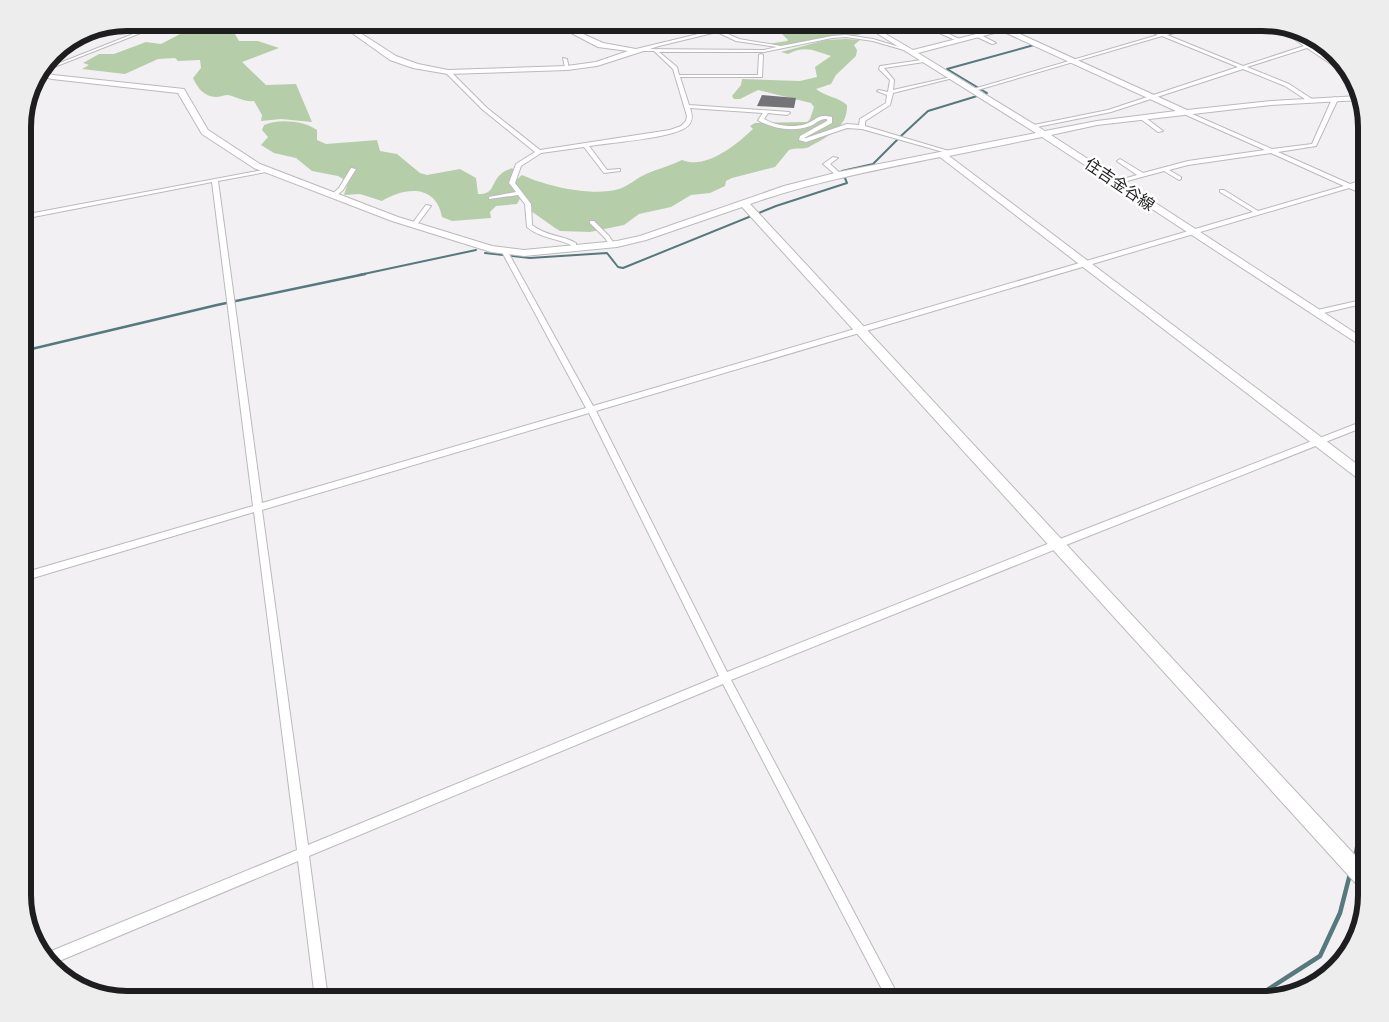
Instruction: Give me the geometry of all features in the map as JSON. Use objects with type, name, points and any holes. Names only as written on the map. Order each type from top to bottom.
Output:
[{"type":"street","points":[[53,67],[142,31]]},
{"type":"street","points":[[354,31],[393,58],[416,66],[448,72],[567,68],[597,64],[639,50],[713,31]]},
{"type":"street","points":[[573,31],[601,45],[625,50],[764,51],[846,36],[873,40],[907,51],[994,31]]},
{"type":"street","points":[[719,31],[738,40],[774,46],[819,38],[822,40]]},
{"type":"street","name":"住吉金谷線","points":[[875,31],[951,78],[978,91],[1358,340]]},
{"type":"street","points":[[937,31],[958,40]]},
{"type":"street","points":[[977,31],[994,44]]},
{"type":"street","points":[[1007,31],[1358,189]]},
{"type":"street","points":[[1153,31],[1287,86],[1310,100]]},
{"type":"street","points":[[978,91],[1175,31]]},
{"type":"street","points":[[1293,36],[1332,62]]},
{"type":"street","points":[[1032,126],[1108,111],[1311,45]]},
{"type":"street","points":[[574,249],[574,244],[566,240],[542,236],[528,226],[528,204],[512,183],[518,165],[539,152],[678,130],[689,122],[690,116],[675,68],[656,50]]},
{"type":"street","points":[[677,76],[760,76],[761,55]]},
{"type":"street","points":[[565,59],[567,68]]},
{"type":"street","points":[[862,127],[862,120],[888,104],[892,80],[881,70],[882,67],[922,60]]},
{"type":"street","points":[[448,72],[485,109],[539,152]]},
{"type":"street","points":[[47,75],[52,77],[181,91],[204,132],[266,170],[414,225],[507,255],[612,245],[643,238],[743,202],[841,174],[1044,134],[1144,119],[1310,100],[1353,98]]},
{"type":"street","points":[[878,91],[891,93],[951,78]]},
{"type":"street","points":[[1116,182],[1188,163],[1314,145],[1335,99]]},
{"type":"street","points":[[869,105],[881,109]]},
{"type":"street","points":[[687,106],[786,113]]},
{"type":"street","points":[[767,111],[762,120],[804,127],[816,123],[821,117],[830,118],[830,122],[801,139],[806,140],[847,126],[862,127],[945,153],[1084,264],[1358,472]]},
{"type":"street","points":[[1108,111],[1110,123]]},
{"type":"street","points":[[1144,119],[1160,131]]},
{"type":"street","points":[[586,145],[606,172],[618,170]]},
{"type":"street","points":[[835,158],[826,164],[841,174]]},
{"type":"street","points":[[1120,161],[1142,175]]},
{"type":"street","points":[[332,196],[341,189],[353,168]]},
{"type":"street","points":[[1164,169],[1178,178]]},
{"type":"street","points":[[31,215],[266,170]]},
{"type":"street","points":[[215,180],[260,508],[302,855],[321,991]]},
{"type":"street","points":[[31,575],[592,411],[860,329],[1358,184]]},
{"type":"street","points":[[1222,190],[1258,213]]},
{"type":"street","points":[[491,198],[520,193]]},
{"type":"street","points":[[743,202],[1358,870]]},
{"type":"street","points":[[414,225],[428,206]]},
{"type":"street","points":[[592,222],[608,237],[612,245]]},
{"type":"street","points":[[507,255],[592,411],[725,678],[889,991]]},
{"type":"street","points":[[1316,313],[1358,304]]},
{"type":"street","points":[[54,957],[725,678],[1358,426]]},
{"type":"green space","points":[[186,31],[240,31],[235,34],[239,41],[258,41],[279,48],[242,62],[266,85],[296,84],[312,122],[281,119],[261,121],[262,115],[254,101],[228,95],[212,97],[208,95],[199,88],[193,78],[201,68],[200,60],[178,61],[175,58],[158,59],[125,74],[82,69],[89,65],[83,63],[99,54],[114,54],[146,42],[161,44]]},
{"type":"green space","points":[[782,31],[795,31],[802,34],[806,31],[862,31],[862,34],[814,39],[786,45],[768,44],[787,41],[780,32]]},
{"type":"green space","points":[[826,40],[860,40],[854,45],[857,50],[856,56],[836,75],[831,84],[816,89],[847,105],[844,120],[835,131],[807,148],[789,150],[775,167],[732,178],[726,181],[725,186],[710,193],[691,195],[671,207],[639,214],[624,225],[590,232],[560,231],[531,211],[522,195],[517,204],[496,206],[490,212],[491,218],[452,221],[442,217],[439,206],[433,199],[418,191],[400,193],[382,201],[360,194],[344,195],[348,182],[338,176],[312,171],[296,158],[274,153],[261,145],[268,137],[262,130],[264,125],[284,121],[292,122],[306,124],[317,130],[317,140],[326,144],[377,140],[380,151],[397,154],[420,173],[427,175],[460,169],[476,178],[478,194],[483,194],[490,190],[504,171],[512,168],[518,175],[516,180],[522,175],[543,183],[569,189],[596,192],[608,191],[622,188],[646,174],[682,160],[701,162],[711,159],[738,142],[753,129],[750,126],[755,123],[807,122],[814,107],[811,103],[758,90],[740,99],[734,99],[732,96],[741,85],[742,79],[800,81],[817,77],[815,67],[831,56],[805,49],[788,54],[781,52]]},
{"type":"building","points":[[762,95],[796,98],[794,108],[757,106]]},
{"type":"waterway","points":[[901,136],[928,111],[987,93],[947,69],[1034,45]]},
{"type":"waterway","points":[[485,253],[530,258],[607,253],[618,267],[623,268],[776,206],[847,183],[842,171],[873,164],[897,140]]},
{"type":"waterway","points":[[359,275],[476,250]]},
{"type":"waterway","points":[[31,349],[217,305],[365,274]]},
{"type":"waterway","points":[[1355,859],[1358,842]]},
{"type":"waterway","points":[[1265,991],[1320,956],[1340,913],[1350,874]]}]
